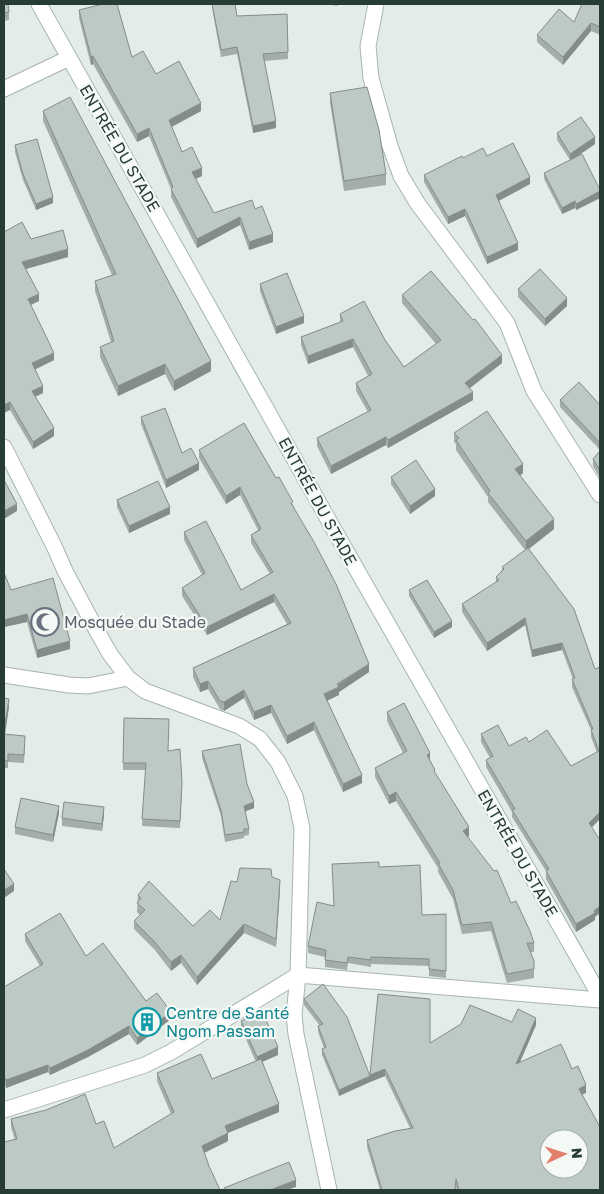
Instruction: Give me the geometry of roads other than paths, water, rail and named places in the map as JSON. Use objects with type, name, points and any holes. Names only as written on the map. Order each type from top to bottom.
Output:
[{"type":"street","name":"ENTRÉE DU STADE","points":[[39,4],[323,511],[600,996]]},
{"type":"street","points":[[376,4],[368,46],[371,78],[390,146],[401,176],[418,204],[507,323],[534,391],[600,495]]},
{"type":"street","points":[[4,89],[69,58]]},
{"type":"street","points":[[4,447],[97,632],[110,654],[128,678],[145,690],[239,726],[260,739],[278,762],[295,796],[302,828],[298,975],[294,1015],[296,1034],[329,1190]]},
{"type":"street","points":[[4,675],[69,686],[88,686],[128,678]]},
{"type":"street","points":[[4,1110],[145,1065],[171,1052],[298,975],[600,1000]]},
{"type":"place","name":"Mosquée du Stade","points":[[45,622]]},
{"type":"place","name":"Centre de Santé Ngom Passam","points":[[147,1022]]}]
